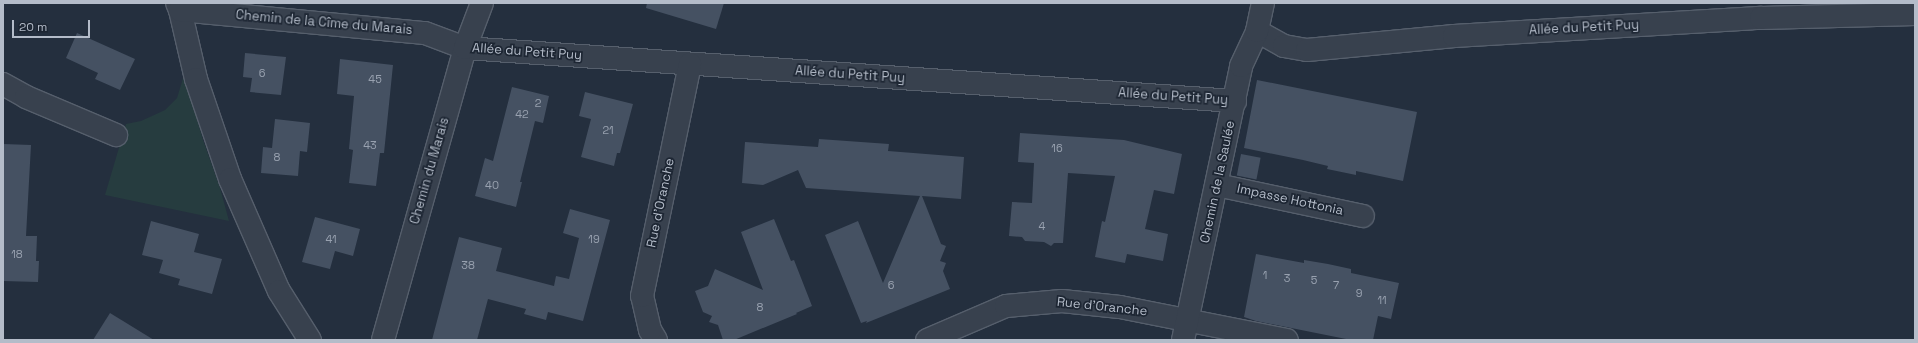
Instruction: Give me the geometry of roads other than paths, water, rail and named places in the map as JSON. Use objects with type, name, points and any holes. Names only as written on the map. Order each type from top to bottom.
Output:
[{"type":"street","name":"Chemin du Marais","points":[[383,340],[465,48],[482,3]]},
{"type":"street","name":"Chemin de la Saulée","points":[[1186,330],[1235,101],[1241,66],[1257,31],[1263,3]]},
{"type":"street","name":"Chemin de la Cîme du Marais","points":[[310,340],[279,291],[230,179],[196,79],[179,6],[425,33],[465,48]]},
{"type":"street","name":"Allée du Petit Puy","points":[[1257,31],[1284,46],[1307,50],[1454,36],[1760,18],[1915,14]]},
{"type":"street","name":"Allée du Petit Puy","points":[[465,48],[1235,101]]},
{"type":"street","name":"Rue d'Oranche","points":[[656,340],[650,330],[642,296],[690,64]]},
{"type":"street","points":[[3,84],[26,97],[116,135]]},
{"type":"street","name":"Impasse Hottonia","points":[[1217,185],[1363,216]]},
{"type":"street","name":"Rue d'Oranche","points":[[927,340],[1006,306],[1062,301],[1120,307],[1186,330],[1287,340]]}]
